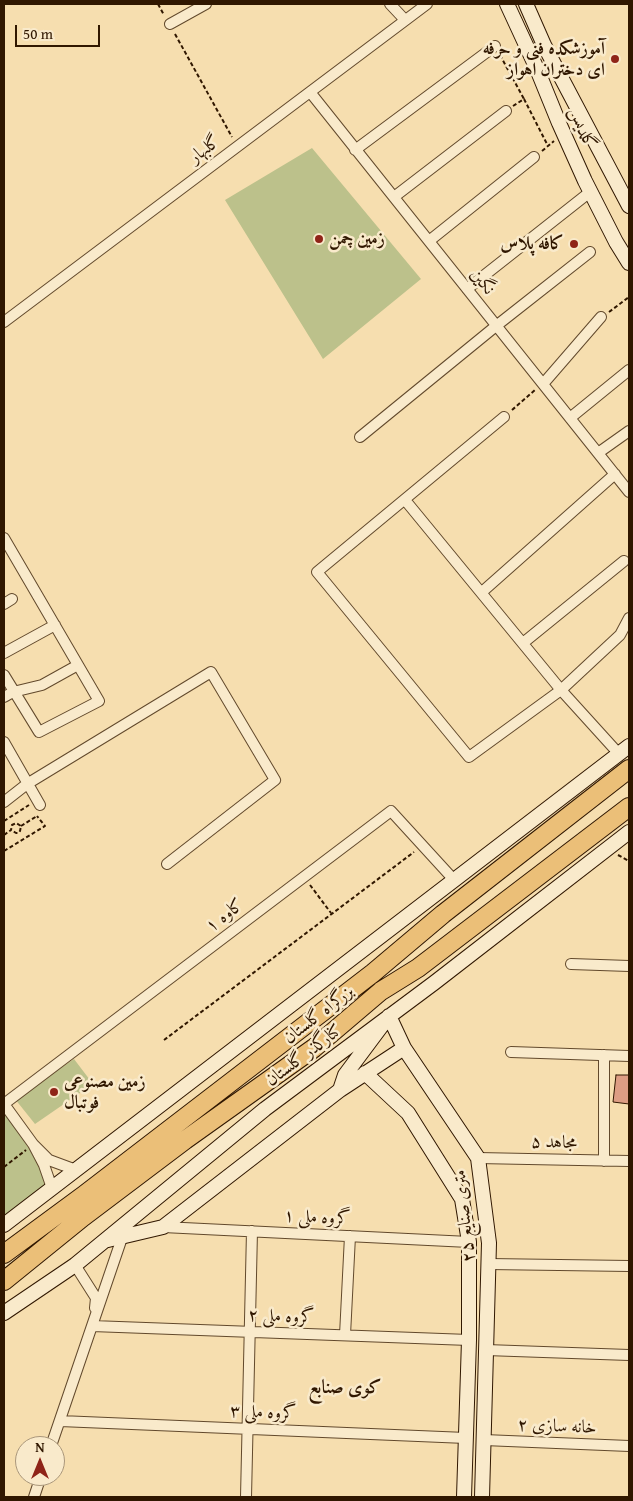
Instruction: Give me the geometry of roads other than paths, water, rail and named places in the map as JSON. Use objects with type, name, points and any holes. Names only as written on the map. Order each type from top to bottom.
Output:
[{"type":"highway","name":"بزرگراه گلستان","points":[[4,1254],[84,1195],[373,973],[443,914],[629,769]]},
{"type":"highway","name":"بزرگراه گلستان","points":[[4,1281],[83,1217],[185,1140],[314,1048],[382,991],[418,968],[629,807]]},
{"type":"highway","points":[[486,880],[486,890],[490,896],[495,900],[506,901]]},
{"type":"highway","points":[[468,895],[482,901],[485,907],[485,916]]},
{"type":"main road","name":"گلدیس","points":[[507,4],[590,192],[629,263]]},
{"type":"main road","name":"گلدیس","points":[[526,4],[544,45],[629,206]]},
{"type":"main road","points":[[4,1225],[624,750]]},
{"type":"main road","name":"کنارگذر گلستان","points":[[4,1313],[75,1265],[265,1109],[629,832]]},
{"type":"main road","points":[[340,1090],[345,1075],[389,1016]]},
{"type":"main road","name":"۲۵ متری صنایع","points":[[389,1016],[404,1048],[478,1158],[489,1242],[482,1497]]},
{"type":"main road","points":[[103,1242],[123,1235],[163,1227],[340,1090],[404,1048]]},
{"type":"main road","name":"۲۵ متری صنایع","points":[[365,1073],[408,1113],[462,1199],[469,1242],[469,1340],[464,1497]]},
{"type":"main road","points":[[469,1242],[489,1242]]},
{"type":"main road","points":[[466,1438],[484,1440]]},
{"type":"street","points":[[170,24],[206,4]]},
{"type":"street","points":[[390,4],[406,20]]},
{"type":"street","name":"گلبهار","points":[[4,322],[427,4]]},
{"type":"street","points":[[355,150],[495,46]]},
{"type":"street","name":"نگین","points":[[310,92],[629,492]]},
{"type":"street","points":[[394,197],[506,111]]},
{"type":"street","points":[[429,242],[534,157]]},
{"type":"street","points":[[467,289],[590,192]]},
{"type":"street","points":[[360,437],[590,252]]},
{"type":"street","points":[[543,384],[601,317]]},
{"type":"street","points":[[570,418],[629,370]]},
{"type":"street","points":[[504,417],[317,572],[469,758],[562,690],[620,635],[629,618]]},
{"type":"street","points":[[598,453],[629,431]]},
{"type":"street","points":[[482,592],[615,474]]},
{"type":"street","points":[[405,500],[562,690],[624,750]]},
{"type":"street","points":[[4,675],[39,732],[99,701],[5,544]]},
{"type":"street","points":[[523,643],[624,561]]},
{"type":"street","points":[[4,653],[54,625]]},
{"type":"street","points":[[4,697],[13,692],[42,685],[78,665]]},
{"type":"street","points":[[4,802],[28,784],[211,672],[275,780],[167,864]]},
{"type":"street","points":[[4,742],[28,784],[39,811]]},
{"type":"street","name":"کاوه ۱","points":[[4,1104],[392,811],[455,881]]},
{"type":"street","points":[[571,964],[629,966]]},
{"type":"street","points":[[511,1052],[629,1056]]},
{"type":"street","points":[[604,1055],[604,1161]]},
{"type":"street","points":[[4,1104],[33,1144],[44,1165],[52,1188]]},
{"type":"street","points":[[33,1144],[49,1160],[76,1170]]},
{"type":"street","name":"۵ مجاهد","points":[[478,1158],[629,1161]]},
{"type":"street","points":[[55,1436],[128,1221]]},
{"type":"street","name":"گروه ملی ۱","points":[[163,1227],[469,1242]]},
{"type":"street","points":[[246,1497],[252,1232]]},
{"type":"street","points":[[345,1335],[350,1236]]},
{"type":"street","points":[[489,1264],[629,1266]]},
{"type":"street","points":[[75,1265],[96,1298],[92,1326]]},
{"type":"street","name":"گروه ملی ۲","points":[[92,1326],[469,1340]]},
{"type":"street","points":[[486,1350],[629,1355]]},
{"type":"street","name":"گروه ملی ۳","points":[[60,1421],[466,1438]]},
{"type":"street","name":"خانه سازی ۲","points":[[484,1440],[629,1446]]},
{"type":"place","name":"آموزشکده فنی و حرفه ای دختران اهواز","points":[[615,59]]},
{"type":"place","name":"زمین چمن","points":[[319,239]]},
{"type":"place","name":"کافه پلاس","points":[[574,244]]},
{"type":"place","name":"زمین مصنوعی فوتبال","points":[[54,1092]]},
{"type":"district","name":"کوی صنابع","points":[[345,1388]]}]
